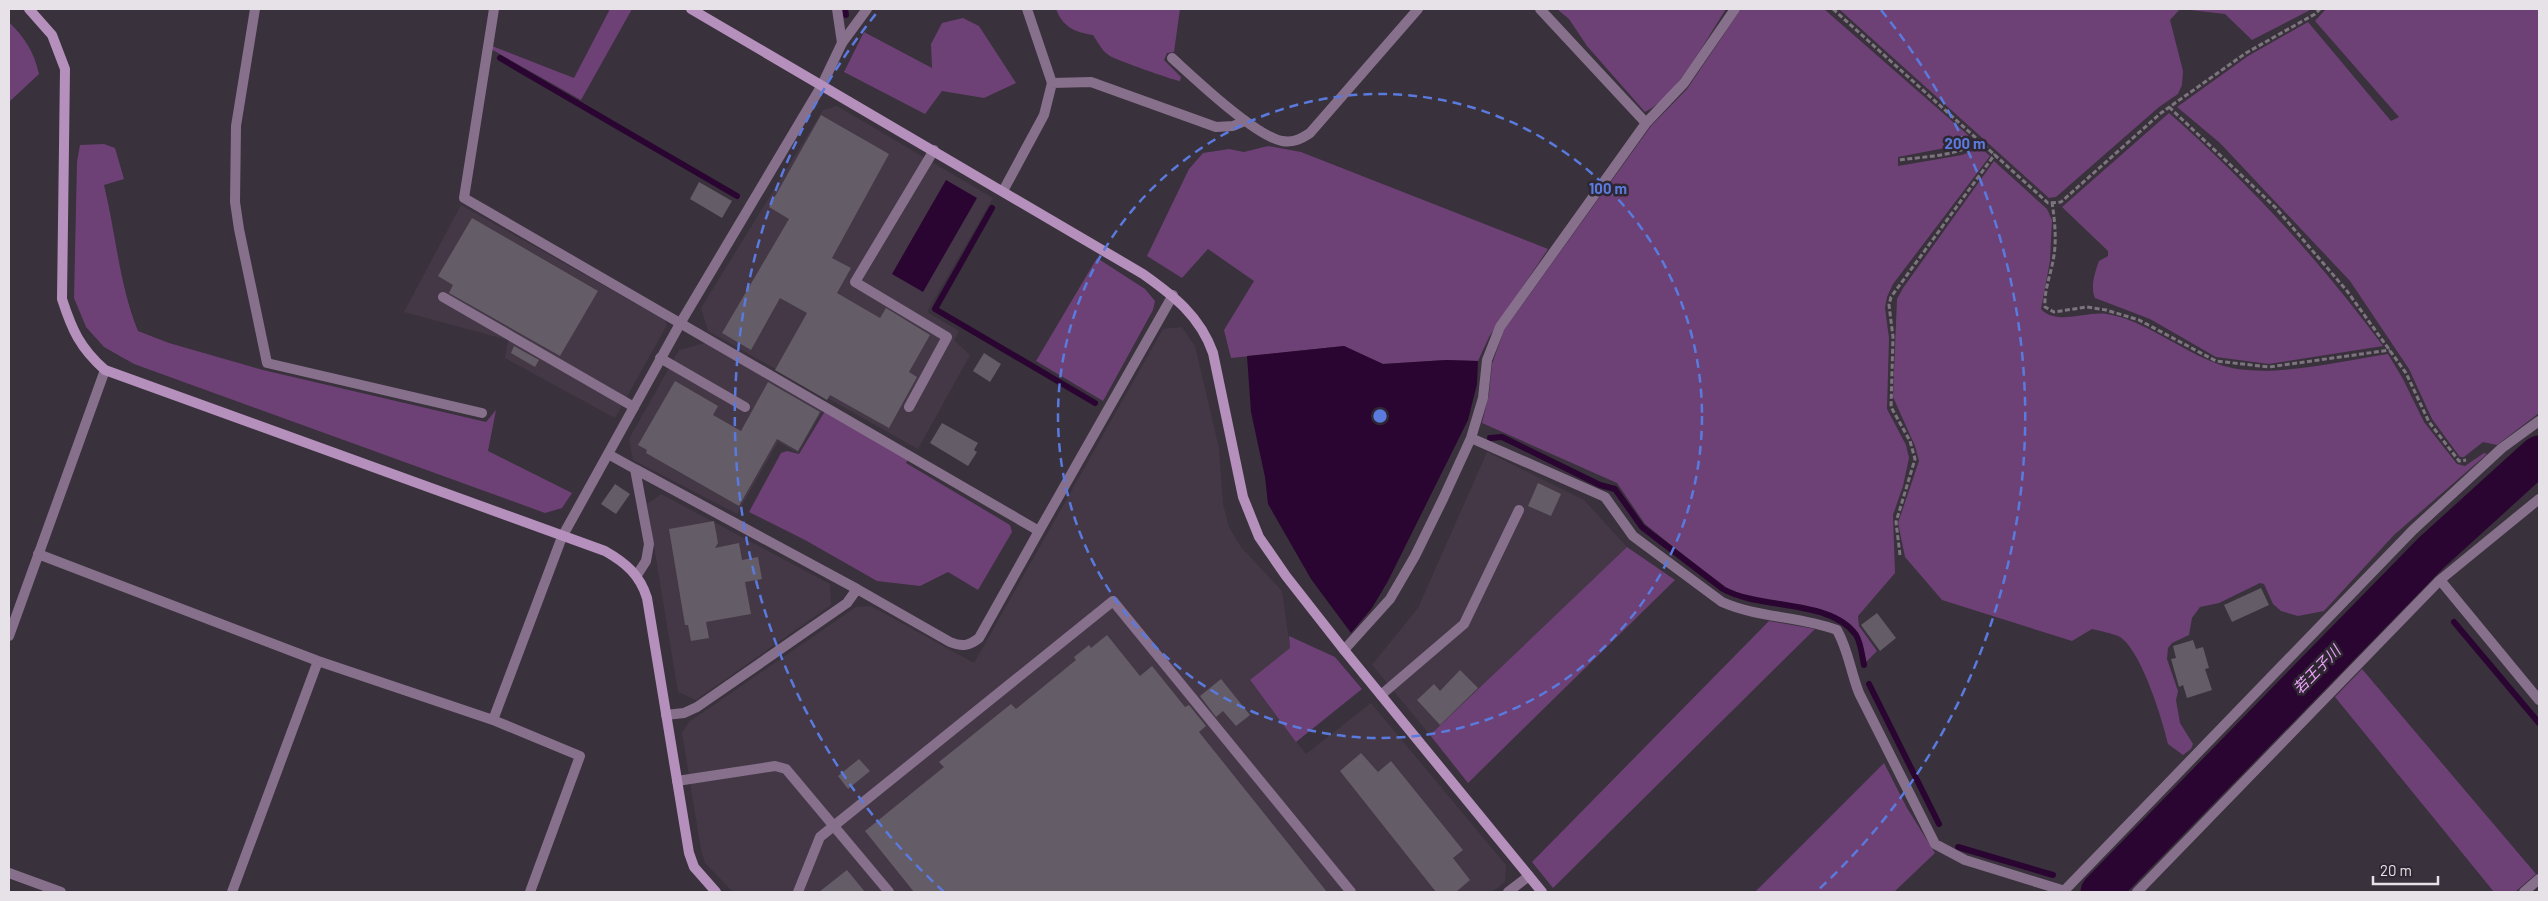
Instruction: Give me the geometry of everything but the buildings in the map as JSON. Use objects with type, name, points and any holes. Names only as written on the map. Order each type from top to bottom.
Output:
[{"type":"street","points":[[29,9],[52,35],[65,69],[62,299],[71,328],[88,355],[105,370],[605,552],[621,560],[637,575],[647,598],[689,853],[694,867],[716,892]]},
{"type":"street","points":[[255,9],[236,126],[235,202],[238,229],[267,363],[482,413]]},
{"type":"street","points":[[494,9],[464,198],[681,322],[1039,532]]},
{"type":"street","points":[[690,9],[934,150],[1143,274],[1173,295],[1196,319],[1207,334],[1213,352],[1243,497],[1255,530],[1286,576],[1344,650],[1542,892]]},
{"type":"street","points":[[836,9],[842,43]]},
{"type":"street","points":[[493,720],[562,537],[660,358],[822,85],[842,43],[867,9]]},
{"type":"street","points":[[1003,191],[1044,115],[1052,83],[1027,9]]},
{"type":"street","points":[[1172,58],[1245,121],[1281,141],[1298,141],[1310,133],[1418,9]]},
{"type":"street","points":[[1540,9],[1646,123]]},
{"type":"street","points":[[1344,650],[1390,599],[1415,556],[1470,438],[1483,398],[1488,360],[1500,327],[1646,123],[1684,84],[1735,9]]},
{"type":"street","points":[[1052,83],[1091,82],[1216,127],[1233,126],[1245,121]]},
{"type":"street","points":[[909,407],[947,337],[855,282],[934,150]]},
{"type":"street","points":[[608,454],[857,589],[950,642],[959,645],[972,644],[979,638],[1173,295]]},
{"type":"street","points":[[443,297],[634,407]]},
{"type":"street","points":[[660,358],[745,407]]},
{"type":"street","points":[[9,636],[105,370]]},
{"type":"street","points":[[1470,438],[1605,497],[1633,536],[1722,602],[1734,608],[1817,623],[1837,630],[1848,650],[1853,678],[1859,692],[1935,844],[1965,860],[2064,892],[2413,530],[2502,448],[2539,420]]},
{"type":"street","points":[[635,469],[648,544],[646,561],[637,575]]},
{"type":"street","points":[[2137,892],[2440,580],[2539,499]]},
{"type":"street","points":[[1381,695],[1464,624],[1519,510]]},
{"type":"street","points":[[38,554],[82,573],[318,661],[493,720],[580,756],[530,892]]},
{"type":"street","points":[[2440,580],[2539,700]]},
{"type":"street","points":[[666,715],[684,713],[697,707],[847,603],[857,589]]},
{"type":"street","points":[[798,892],[820,837],[1113,601],[1351,892]]},
{"type":"street","points":[[232,892],[318,661]]},
{"type":"street","points":[[677,781],[776,766],[786,769],[889,892]]},
{"type":"street","points":[[9,874],[61,892]]},
{"type":"street","points":[[1508,892],[1529,876]]},
{"type":"street","points":[[2524,892],[2539,879]]},
{"type":"path","points":[[1833,9],[2048,203],[2060,202],[2169,107],[2246,53],[2315,14],[2320,9]]},
{"type":"path","points":[[2169,107],[2276,208],[2347,291],[2390,350],[2406,373],[2429,422],[2447,445],[2460,460],[2465,461],[2473,455]]},
{"type":"path","points":[[1900,160],[1958,152],[1968,149],[1979,140]]},
{"type":"path","points":[[1900,554],[1896,522],[1914,459],[1910,440],[1892,407],[1893,337],[1889,305],[1891,297],[1995,154]]},
{"type":"path","points":[[2052,202],[2055,224],[2054,259],[2044,298],[2045,307],[2054,312],[2087,307],[2106,310],[2139,320],[2216,361],[2255,366],[2269,367],[2390,350]]},
{"type":"shaded area","points":[[610,9],[632,9],[581,100],[491,49],[492,46],[574,78]]},
{"type":"shaded area","points":[[1056,9],[1180,9],[1174,52],[1167,53],[1164,60],[1181,77],[1180,81],[1110,56],[1103,50],[1093,35],[1070,28],[1062,20]]},
{"type":"shaded area","points":[[1557,9],[1726,9],[1690,66],[1668,94],[1645,112],[1587,46],[1569,19]]},
{"type":"shaded area","points":[[1741,9],[1824,9],[1968,135],[1966,144],[1898,157],[1898,166],[1962,155],[1981,148],[1990,156],[1893,284],[1887,297],[1885,308],[1889,338],[1887,409],[1906,445],[1909,458],[1903,486],[1893,515],[1895,573],[1858,616],[1859,626],[1877,651],[1866,662],[1858,635],[1843,619],[1822,611],[1738,595],[1723,587],[1645,524],[1617,483],[1482,423],[1489,394],[1492,364],[1504,330],[1651,126],[1687,89]]},
{"type":"shaded area","points":[[1839,9],[2180,9],[2170,20],[2183,71],[2182,85],[2178,94],[2159,107],[2056,197],[2049,198]]},
{"type":"shaded area","points":[[2182,9],[2312,9],[2252,40],[2225,14]]},
{"type":"shaded area","points":[[2326,9],[2539,9],[2539,413],[2497,445],[2483,442],[2464,457],[2460,457],[2432,419],[2409,369],[2350,281],[2220,143],[2177,107],[2248,56],[2308,22],[2391,121],[2399,117],[2315,21]]},
{"type":"shaded area","points":[[963,18],[979,26],[1016,83],[984,98],[942,91],[925,114],[844,72],[864,32],[932,68],[931,44],[942,23]]},
{"type":"shaded area","points":[[9,22],[28,46],[39,74],[9,102]]},
{"type":"shaded area","points":[[837,106],[993,198],[927,312],[959,331],[954,340],[970,355],[918,449],[708,331],[701,308],[823,110]]},
{"type":"shaded area","points":[[2169,113],[2228,167],[2309,253],[2383,346],[2269,364],[2216,357],[2150,319],[2095,298],[2093,284],[2095,275],[2099,261],[2108,256],[2108,251],[2062,207]]},
{"type":"shaded area","points":[[104,144],[115,148],[124,179],[104,185],[126,295],[138,331],[169,343],[263,370],[486,422],[496,410],[488,451],[572,493],[562,508],[545,513],[134,364],[104,347],[86,327],[74,298],[77,162],[80,145]]},
{"type":"shaded area","points":[[1268,146],[1301,152],[1548,249],[1489,337],[1478,361],[1446,360],[1383,364],[1344,346],[1231,358],[1224,330],[1254,281],[1208,249],[1182,278],[1147,256],[1189,169],[1203,153],[1229,149],[1244,152]]},
{"type":"shaded area","points":[[1994,161],[2047,209],[2052,220],[2050,261],[2041,309],[2048,314],[2055,317],[2107,314],[2121,317],[2149,329],[2190,352],[2218,364],[2236,369],[2257,371],[2302,368],[2388,354],[2403,379],[2424,422],[2457,464],[2465,466],[2484,453],[2487,454],[2394,535],[2324,611],[2298,616],[2281,611],[2273,604],[2264,584],[2260,583],[2219,603],[2200,607],[2192,618],[2189,635],[2172,643],[2168,648],[2167,659],[2178,691],[2176,700],[2180,723],[2193,744],[2191,749],[2183,755],[2168,744],[2156,702],[2142,669],[2126,643],[2118,636],[2092,629],[2072,641],[1942,600],[1905,557],[1898,523],[1919,461],[1915,446],[1893,397],[1897,299]]},
{"type":"shaded area","points":[[946,180],[977,198],[923,292],[892,274]]},
{"type":"shaded area","points":[[461,205],[665,320],[667,325],[615,418],[505,358],[508,340],[404,312]]},
{"type":"shaded area","points":[[1097,258],[1145,289],[1155,301],[1153,310],[1103,401],[1036,361]]},
{"type":"shaded area","points":[[1182,327],[1195,346],[1219,448],[1223,504],[1229,527],[1241,547],[1282,591],[1290,648],[1250,681],[1306,754],[1371,703],[1506,865],[1505,882],[1492,892],[733,892],[705,863],[701,850],[682,733],[689,722],[856,607],[871,606],[974,663],[1163,329]]},
{"type":"shaded area","points":[[708,342],[824,408],[798,453],[778,442],[737,514],[633,460],[629,439],[679,350]]},
{"type":"shaded area","points":[[1344,346],[1383,364],[1446,360],[1478,361],[1477,384],[1468,420],[1388,581],[1372,608],[1351,633],[1311,579],[1268,504],[1265,477],[1251,412],[1247,356]]},
{"type":"shaded area","points":[[825,411],[908,460],[906,463],[1010,525],[1012,532],[978,590],[948,572],[920,586],[877,581],[805,540],[749,512],[781,453],[787,451],[799,454]]},
{"type":"shaded area","points":[[1487,452],[1584,500],[1627,547],[1430,735],[1372,665],[1418,608]]},
{"type":"shaded area","points":[[661,494],[830,584],[831,605],[696,700],[678,692],[647,504]]},
{"type":"shaded area","points":[[1627,547],[1675,580],[1468,783],[1430,735]]},
{"type":"shaded area","points":[[1769,621],[1815,629],[1553,888],[1532,862]]},
{"type":"shaded area","points":[[1289,636],[1335,657],[1362,689],[1296,742],[1250,680],[1290,648]]},
{"type":"shaded area","points":[[2362,669],[2536,874],[2515,892],[2494,892],[2335,697]]},
{"type":"shaded area","points":[[1884,763],[1907,808],[1935,853],[1894,892],[1755,892]]},
{"type":"waterway","points":[[845,9],[846,15]]},
{"type":"waterway","points":[[500,58],[737,196]]},
{"type":"waterway","points":[[992,208],[935,309],[1095,403]]},
{"type":"waterway","points":[[1490,438],[1502,437],[1600,485],[1615,489],[1642,527],[1723,589],[1738,596],[1813,610],[1845,624],[1858,638],[1864,665]]},
{"type":"waterway","name":"若王子川","points":[[2100,892],[2431,553],[2539,455]]},
{"type":"waterway","points":[[2412,573],[2420,582]]},
{"type":"waterway","points":[[2454,622],[2539,723]]},
{"type":"waterway","points":[[1869,684],[1939,824]]},
{"type":"waterway","points":[[1958,847],[2053,875]]}]
